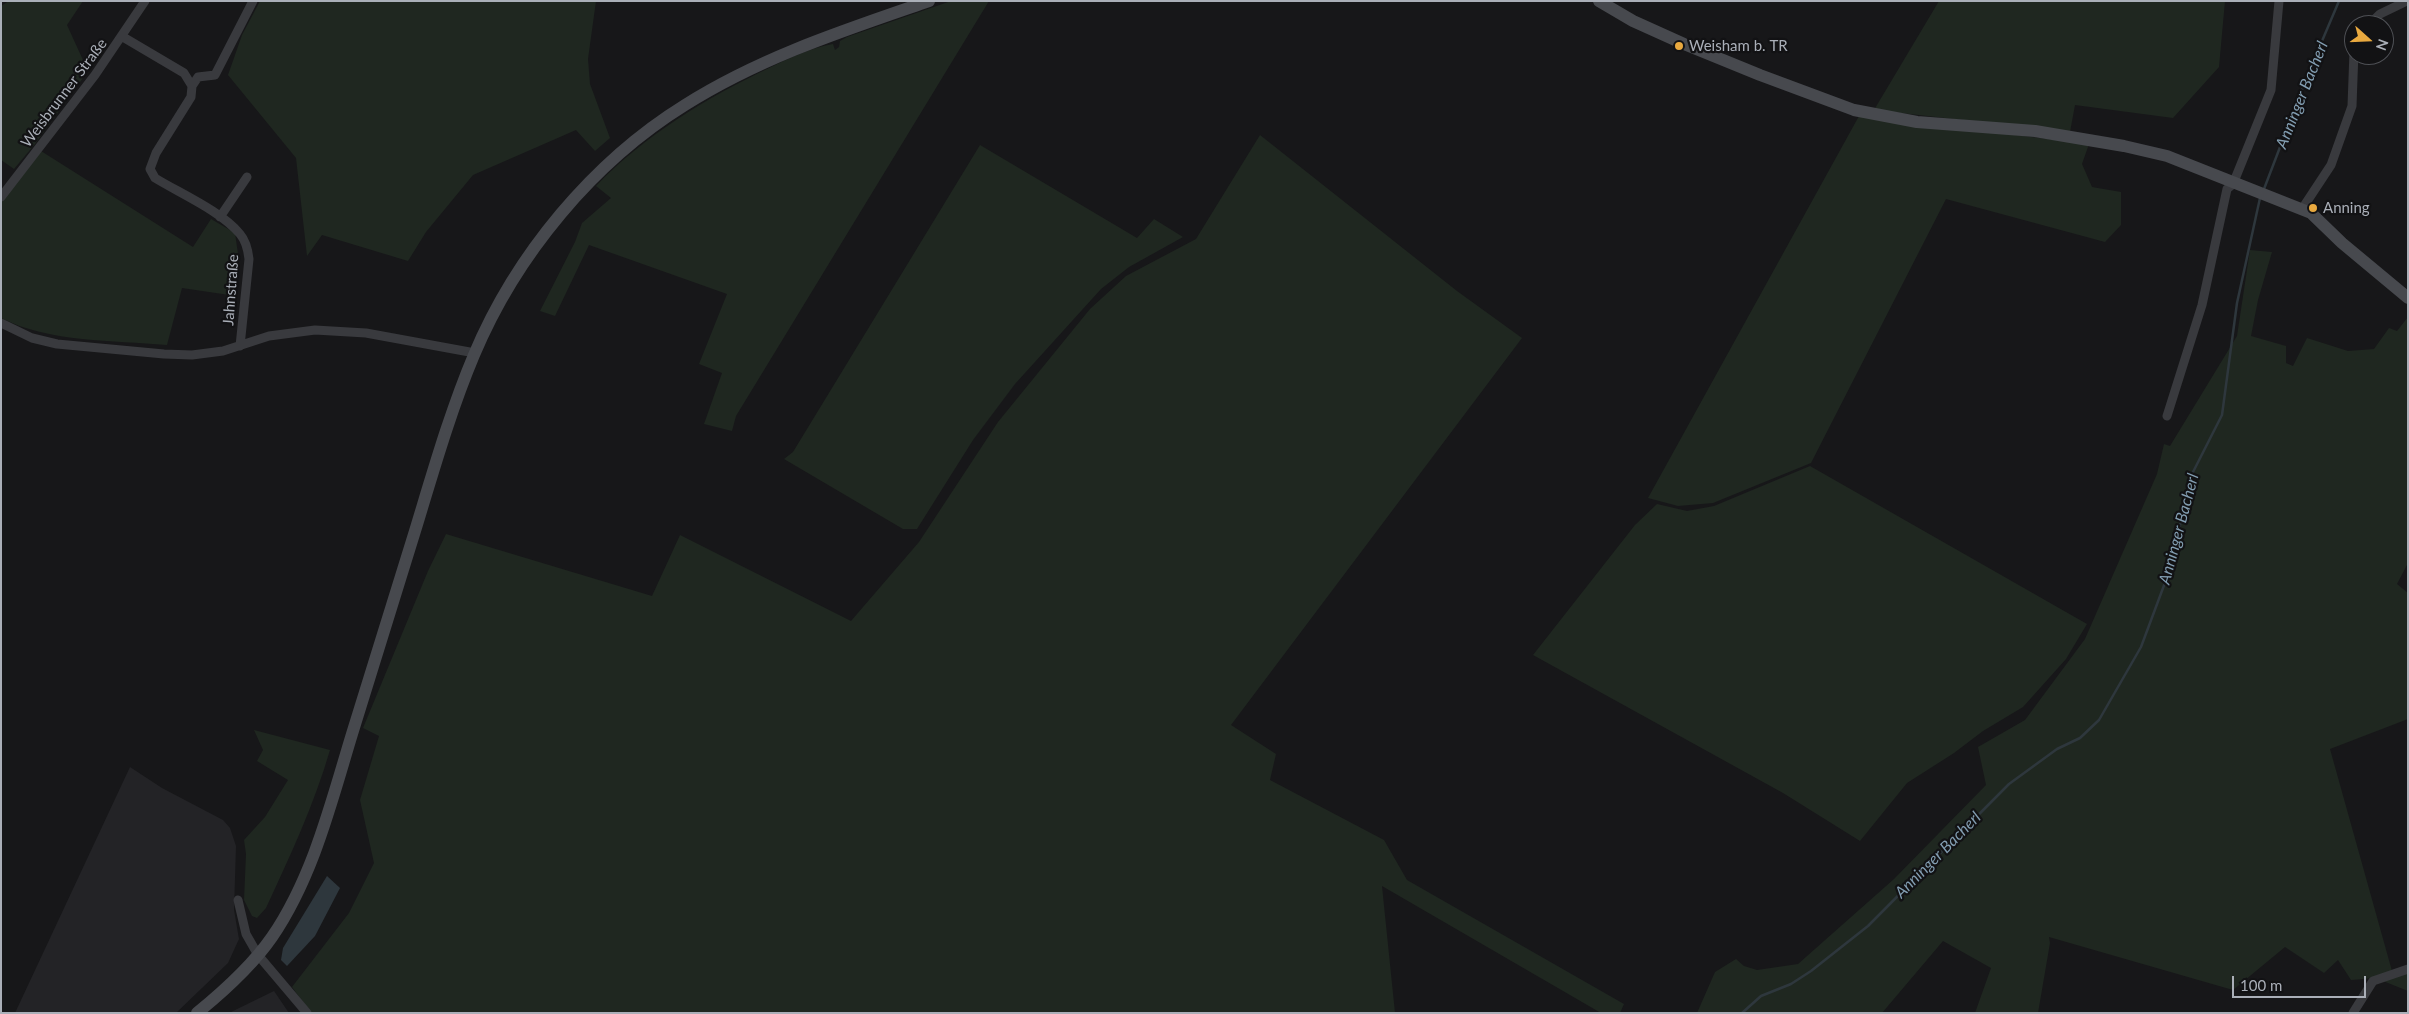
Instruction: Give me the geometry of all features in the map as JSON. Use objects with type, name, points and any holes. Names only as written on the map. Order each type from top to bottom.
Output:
[{"type":"main road","points":[[197,1013],[258,955],[271,938],[294,898],[316,850],[428,488],[475,354],[501,301],[549,227],[596,174],[628,146],[684,106],[768,60],[815,41],[929,1]]},
{"type":"main road","points":[[1599,1],[1633,21],[1684,44],[1854,110],[1917,122],[2053,134],[2124,146],[2168,156],[2233,184],[2302,209],[2319,219],[2342,243],[2408,298]]},
{"type":"street","name":"Weisbrunner Straße","points":[[1,197],[33,158],[123,37],[145,1]]},
{"type":"street","points":[[123,37],[184,74],[192,86],[198,78],[215,75],[253,1]]},
{"type":"street","points":[[2167,416],[2202,305],[2227,189],[2233,184],[2271,90],[2278,1]]},
{"type":"street","points":[[2379,15],[2407,1]]},
{"type":"street","points":[[2302,209],[2331,165],[2352,106],[2353,65]]},
{"type":"street","name":"Jahnstraße","points":[[192,86],[190,97],[156,153],[150,169],[155,178],[220,218],[240,234],[247,246],[249,259],[240,346]]},
{"type":"street","points":[[220,218],[247,177]]},
{"type":"street","points":[[1,323],[32,338],[57,344],[192,355],[240,346],[293,331],[336,330],[366,333],[475,354]]},
{"type":"street","points":[[238,900],[246,934],[258,955],[307,1013]]},
{"type":"street","points":[[2353,1013],[2373,981],[2408,969]]},
{"type":"shaded area","points":[[9,1],[83,1],[67,25],[88,71],[35,144],[14,169],[1,160],[1,6]]},
{"type":"shaded area","points":[[260,1],[596,1],[588,59],[590,84],[610,138],[595,151],[576,130],[473,175],[426,232],[408,261],[322,235],[307,256],[296,158],[228,75],[242,35]]},
{"type":"shaded area","points":[[951,1],[989,1],[736,416],[732,431],[704,424],[722,373],[699,364],[727,294],[589,245],[555,316],[540,311],[575,242],[582,223],[611,198],[596,186],[634,151],[655,135],[699,105],[792,57],[833,44],[835,50],[839,47],[840,41],[847,37]]},
{"type":"shaded area","points":[[1939,1],[2225,1],[2219,67],[2173,118],[2075,105],[2070,132],[1874,110]]},
{"type":"shaded area","points":[[1859,116],[2089,144],[2082,164],[2092,187],[2121,192],[2121,225],[2105,242],[1946,199],[1811,463],[1713,503],[1678,506],[1648,498]]},
{"type":"shaded area","points":[[1260,135],[1457,291],[1522,338],[1231,725],[1276,754],[1270,780],[1384,840],[1407,880],[1624,1004],[1620,1013],[1601,1013],[1382,886],[1395,1013],[311,1013],[292,987],[349,913],[374,863],[360,800],[379,736],[363,728],[428,571],[446,534],[652,596],[680,535],[851,621],[919,542],[998,422],[1090,309],[1126,276],[1196,239]]},
{"type":"shaded area","points":[[980,145],[1137,238],[1154,219],[1183,237],[1129,267],[1101,289],[1015,384],[973,440],[917,529],[903,529],[784,459],[793,452]]},
{"type":"shaded area","points":[[41,151],[193,247],[211,219],[235,233],[239,261],[236,296],[182,288],[167,345],[61,336],[20,326],[1,318],[1,200]]},
{"type":"shaded area","points":[[2250,250],[2272,252],[2258,300],[2251,336],[2286,346],[2286,363],[2293,366],[2307,338],[2348,351],[2374,349],[2389,328],[2397,331],[2408,317],[2408,563],[2397,584],[2408,593],[2408,719],[2330,749],[2392,971],[2374,978],[2351,980],[2338,960],[2324,973],[2285,947],[2233,990],[2049,937],[2050,943],[2038,1013],[1975,1013],[1991,968],[1943,941],[1882,1013],[1697,1013],[1715,972],[1736,959],[1744,966],[1757,970],[1798,964],[1894,879],[1986,785],[1978,747],[2025,720],[2085,639],[2157,474],[2164,444],[2170,446],[2237,336]]},
{"type":"shaded area","points":[[1810,466],[2087,624],[2066,659],[2023,707],[1983,731],[1954,753],[1907,783],[1860,841],[1783,793],[1533,655],[1635,525],[1657,504],[1687,511],[1714,506]]},
{"type":"shaded area","points":[[254,730],[330,750],[317,791],[293,850],[266,908],[257,918],[252,916],[244,900],[246,854],[244,840],[265,817],[288,780],[257,761],[263,750]]},
{"type":"shaded area","points":[[130,767],[162,788],[223,820],[230,828],[236,846],[234,910],[239,939],[228,963],[176,1013],[15,1013]]},
{"type":"shaded area","points":[[327,876],[340,888],[315,936],[287,966],[281,960],[283,948]]},
{"type":"shaded area","points":[[2408,973],[2408,991],[2383,981]]},
{"type":"shaded area","points":[[274,991],[289,1013],[230,1013],[231,1012]]},
{"type":"waterway","name":"Anninger Bacherl","points":[[2264,189],[2308,74],[2339,1]]},
{"type":"waterway","name":"Anninger Bacherl","points":[[1742,1013],[1761,996],[1791,984],[1811,971],[1868,926],[2009,784],[2057,749],[2080,738],[2099,720],[2141,647],[2169,572],[2192,474],[2222,415],[2237,303],[2260,198]]},
{"type":"place","name":"Weisham b. TR","points":[[1679,46]]},
{"type":"place","name":"Anning","points":[[2313,208]]}]
